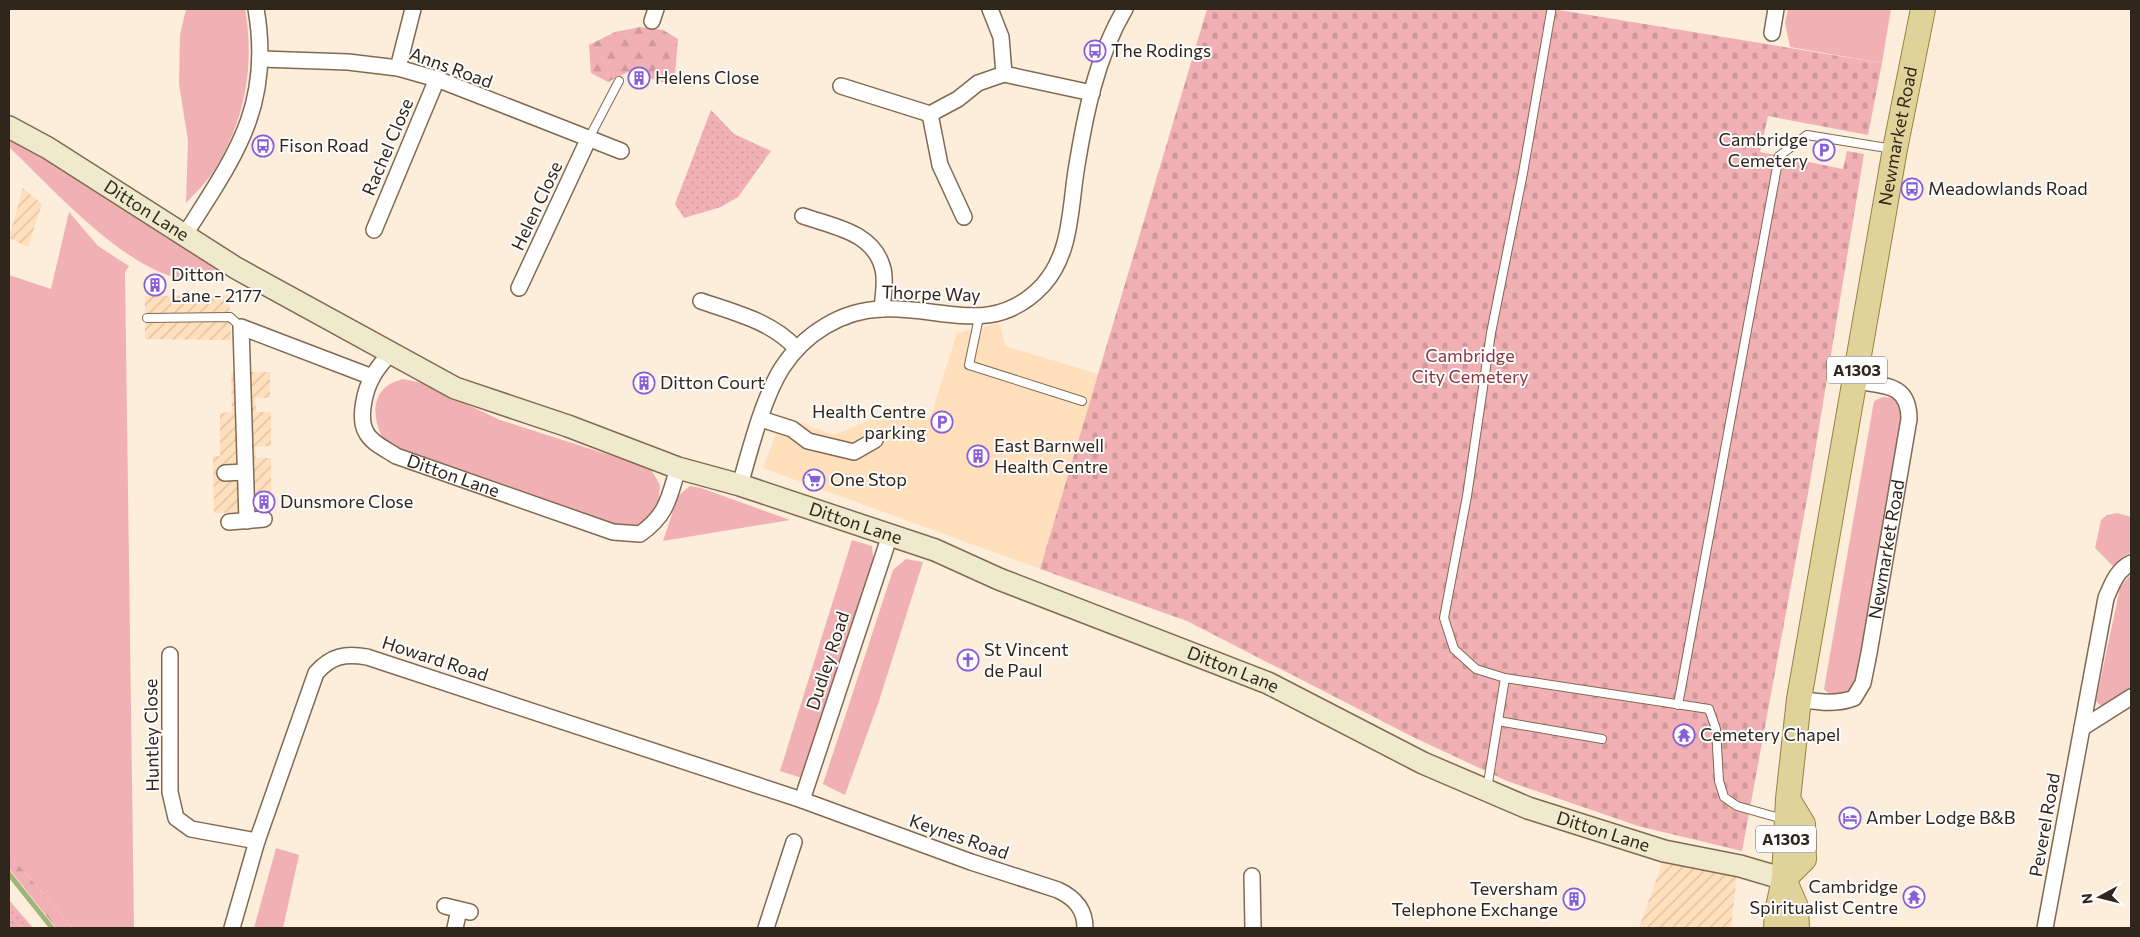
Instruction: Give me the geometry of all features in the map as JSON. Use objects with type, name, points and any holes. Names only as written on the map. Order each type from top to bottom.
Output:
[{"type":"main road","name":"Newmarket Road","points":[[1787,810],[1799,699],[1895,149],[1923,9]]},
{"type":"main road","name":"Ditton Lane","points":[[9,127],[48,148],[236,268],[455,388],[568,426],[678,468],[740,485],[935,550],[999,579],[1268,683],[1423,763],[1528,808],[1664,851],[1740,866],[1784,879]]},
{"type":"main road","points":[[1776,928],[1777,912],[1784,879],[1804,859],[1803,824],[1787,810]]},
{"type":"main road","points":[[1784,879],[1796,907],[1797,928]]},
{"type":"street","points":[[184,236],[231,163],[248,128],[255,102],[261,59],[261,37],[256,9]]},
{"type":"street","points":[[398,68],[413,9]]},
{"type":"street","points":[[990,9],[1001,37],[1004,74]]},
{"type":"street","name":"Thorpe Way","points":[[740,485],[770,393],[781,369],[796,348],[814,333],[833,322],[856,313],[882,308],[979,317],[1009,310],[1031,296],[1056,267],[1066,240],[1076,170],[1092,93],[1111,32],[1125,9]]},
{"type":"street","points":[[1772,33],[1776,9]]},
{"type":"street","name":"Anns Road","points":[[261,59],[348,62],[398,68],[437,78],[588,140],[620,151]]},
{"type":"street","points":[[841,86],[930,114],[958,99],[978,83],[1004,74],[1092,93]]},
{"type":"street","name":"Rachel Close","points":[[374,230],[437,78]]},
{"type":"street","points":[[930,114],[940,164],[964,217]]},
{"type":"street","name":"Helen Close","points":[[519,288],[588,140]]},
{"type":"street","points":[[803,216],[859,235],[870,245],[884,271],[882,308]]},
{"type":"street","points":[[701,301],[764,324],[784,336],[796,348]]},
{"type":"street","points":[[247,521],[241,327],[372,376]]},
{"type":"street","name":"Ditton Lane","points":[[390,354],[372,376],[364,404],[363,420],[366,432],[373,440],[396,456],[613,532],[640,534],[655,524],[666,508],[678,468]]},
{"type":"street","name":"Newmarket Road","points":[[1799,699],[1842,703],[1854,698],[1863,683],[1909,419],[1909,406],[1905,397],[1892,387],[1856,381]]},
{"type":"street","points":[[761,420],[792,429],[808,441],[854,452],[875,440]]},
{"type":"street","points":[[224,473],[244,472]]},
{"type":"street","points":[[229,522],[264,519]]},
{"type":"street","name":"Dudley Road","points":[[802,800],[890,534]]},
{"type":"street","name":"Peverel Road","points":[[2045,928],[2106,598],[2114,579],[2124,567],[2131,563]]},
{"type":"street","name":"Howard Road","points":[[232,928],[257,841],[316,673],[325,662],[339,656],[353,654],[367,657],[802,800]]},
{"type":"street","name":"Huntley Close","points":[[170,655],[170,792],[176,818],[191,828],[257,841]]},
{"type":"street","points":[[2082,728],[2131,697]]},
{"type":"street","name":"Keynes Road","points":[[802,800],[971,862],[1058,890],[1070,896],[1078,904],[1083,912],[1085,928]]},
{"type":"street","points":[[766,928],[794,842]]},
{"type":"street","points":[[1252,876],[1253,928]]},
{"type":"street","points":[[455,928],[458,909]]},
{"type":"lane","points":[[1551,12],[1523,172],[1491,333],[1467,496],[1444,618],[1454,649],[1476,669],[1505,678],[1709,710],[1716,729],[1719,781],[1724,796],[1737,806],[1787,810]]},
{"type":"lane","points":[[588,140],[620,81]]},
{"type":"lane","points":[[1678,705],[1779,156],[1807,135],[1895,149]]},
{"type":"lane","points":[[147,318],[230,317],[241,327]]},
{"type":"lane","points":[[979,317],[969,365],[1082,401]]},
{"type":"lane","points":[[1487,790],[1505,678]]},
{"type":"lane","points":[[1498,722],[1602,739]]},
{"type":"shaded area","points":[[23,188],[42,204],[28,247],[9,238]]},
{"type":"shaded area","points":[[229,295],[231,340],[145,339],[145,296]]},
{"type":"shaded area","points":[[1000,323],[1005,346],[1098,374],[1040,569],[763,468],[783,416],[834,435],[896,409],[930,418],[957,333]]},
{"type":"shaded area","points":[[231,372],[270,372],[270,398],[255,398],[256,412],[271,412],[271,446],[255,447],[256,458],[271,458],[271,507],[253,512],[214,513],[213,456],[220,456],[220,413],[232,412]]},
{"type":"shaded area","points":[[1665,855],[1737,875],[1731,928],[1639,928]]},
{"type":"green space","points":[[186,9],[245,9],[249,51],[245,93],[233,133],[214,171],[186,203],[188,141],[179,84],[180,35]]},
{"type":"green space","name":"Cambridge City Cemetery","points":[[1207,9],[1553,9],[1882,63],[1868,135],[1768,116],[1760,152],[1843,169],[1847,151],[1864,154],[1809,488],[1742,851],[1638,826],[1507,781],[1411,736],[1187,621],[1040,569]]},
{"type":"green space","points":[[1788,9],[1891,9],[1882,63],[1790,47],[1785,23]]},
{"type":"green space","points":[[640,27],[663,30],[678,39],[674,86],[643,76],[634,69],[608,82],[591,73],[589,45],[615,32]]},
{"type":"green space","points":[[711,110],[734,134],[771,151],[738,197],[721,207],[684,218],[675,204]]},
{"type":"green space","points":[[9,137],[220,269],[190,276],[174,277],[152,269],[130,256],[86,221],[9,147]]},
{"type":"green space","points":[[69,212],[98,246],[129,266],[125,272],[134,928],[73,928],[9,854],[9,275],[51,289]]},
{"type":"green space","points":[[403,379],[422,383],[500,420],[650,468],[660,485],[658,505],[641,525],[625,529],[390,451],[379,430],[376,419],[377,399],[382,390]]},
{"type":"green space","points":[[1883,397],[1896,398],[1905,403],[1858,681],[1850,694],[1836,696],[1829,694],[1824,689],[1874,401]]},
{"type":"green space","points":[[690,486],[701,488],[790,520],[663,541],[678,496]]},
{"type":"green space","points":[[2117,513],[2131,517],[2131,552],[2123,557],[2114,567],[2095,548],[2101,520],[2107,515]]},
{"type":"green space","points":[[852,540],[872,546],[874,565],[802,778],[780,771]]},
{"type":"green space","points":[[906,559],[923,562],[879,701],[845,795],[823,784],[893,570]]},
{"type":"green space","points":[[2131,574],[2131,689],[2102,707],[2096,701],[2120,588]]},
{"type":"green space","points":[[276,848],[299,855],[283,928],[254,928]]},
{"type":"green space","points":[[9,854],[73,928],[56,928],[9,869]]},
{"type":"green space","points":[[9,900],[33,928],[9,928]]},
{"type":"waterway","points":[[9,874],[52,928]]},
{"type":"place","name":"The Rodings","points":[[1095,51]]},
{"type":"place","name":"Helens Close","points":[[639,78]]},
{"type":"place","name":"Fison Road","points":[[263,146]]},
{"type":"place","name":"Cambridge Cemetery","points":[[1824,150]]},
{"type":"place","name":"Meadowlands Road","points":[[1912,189]]},
{"type":"place","name":"Ditton Lane - 2177","points":[[155,285]]},
{"type":"place","name":"Ditton Court","points":[[644,383]]},
{"type":"place","name":"Health Centre parking","points":[[942,422]]},
{"type":"place","name":"East Barnwell Health Centre","points":[[978,456]]},
{"type":"place","name":"One Stop","points":[[814,480]]},
{"type":"place","name":"Dunsmore Close","points":[[264,502]]},
{"type":"place","name":"St Vincent de Paul","points":[[968,660]]},
{"type":"place","name":"Cemetery Chapel","points":[[1684,735]]},
{"type":"place","name":"Amber Lodge B&B","points":[[1850,818]]},
{"type":"place","name":"Cambridge Spiritualist Centre","points":[[1914,897]]},
{"type":"place","name":"Teversham Telephone Exchange","points":[[1574,899]]}]
